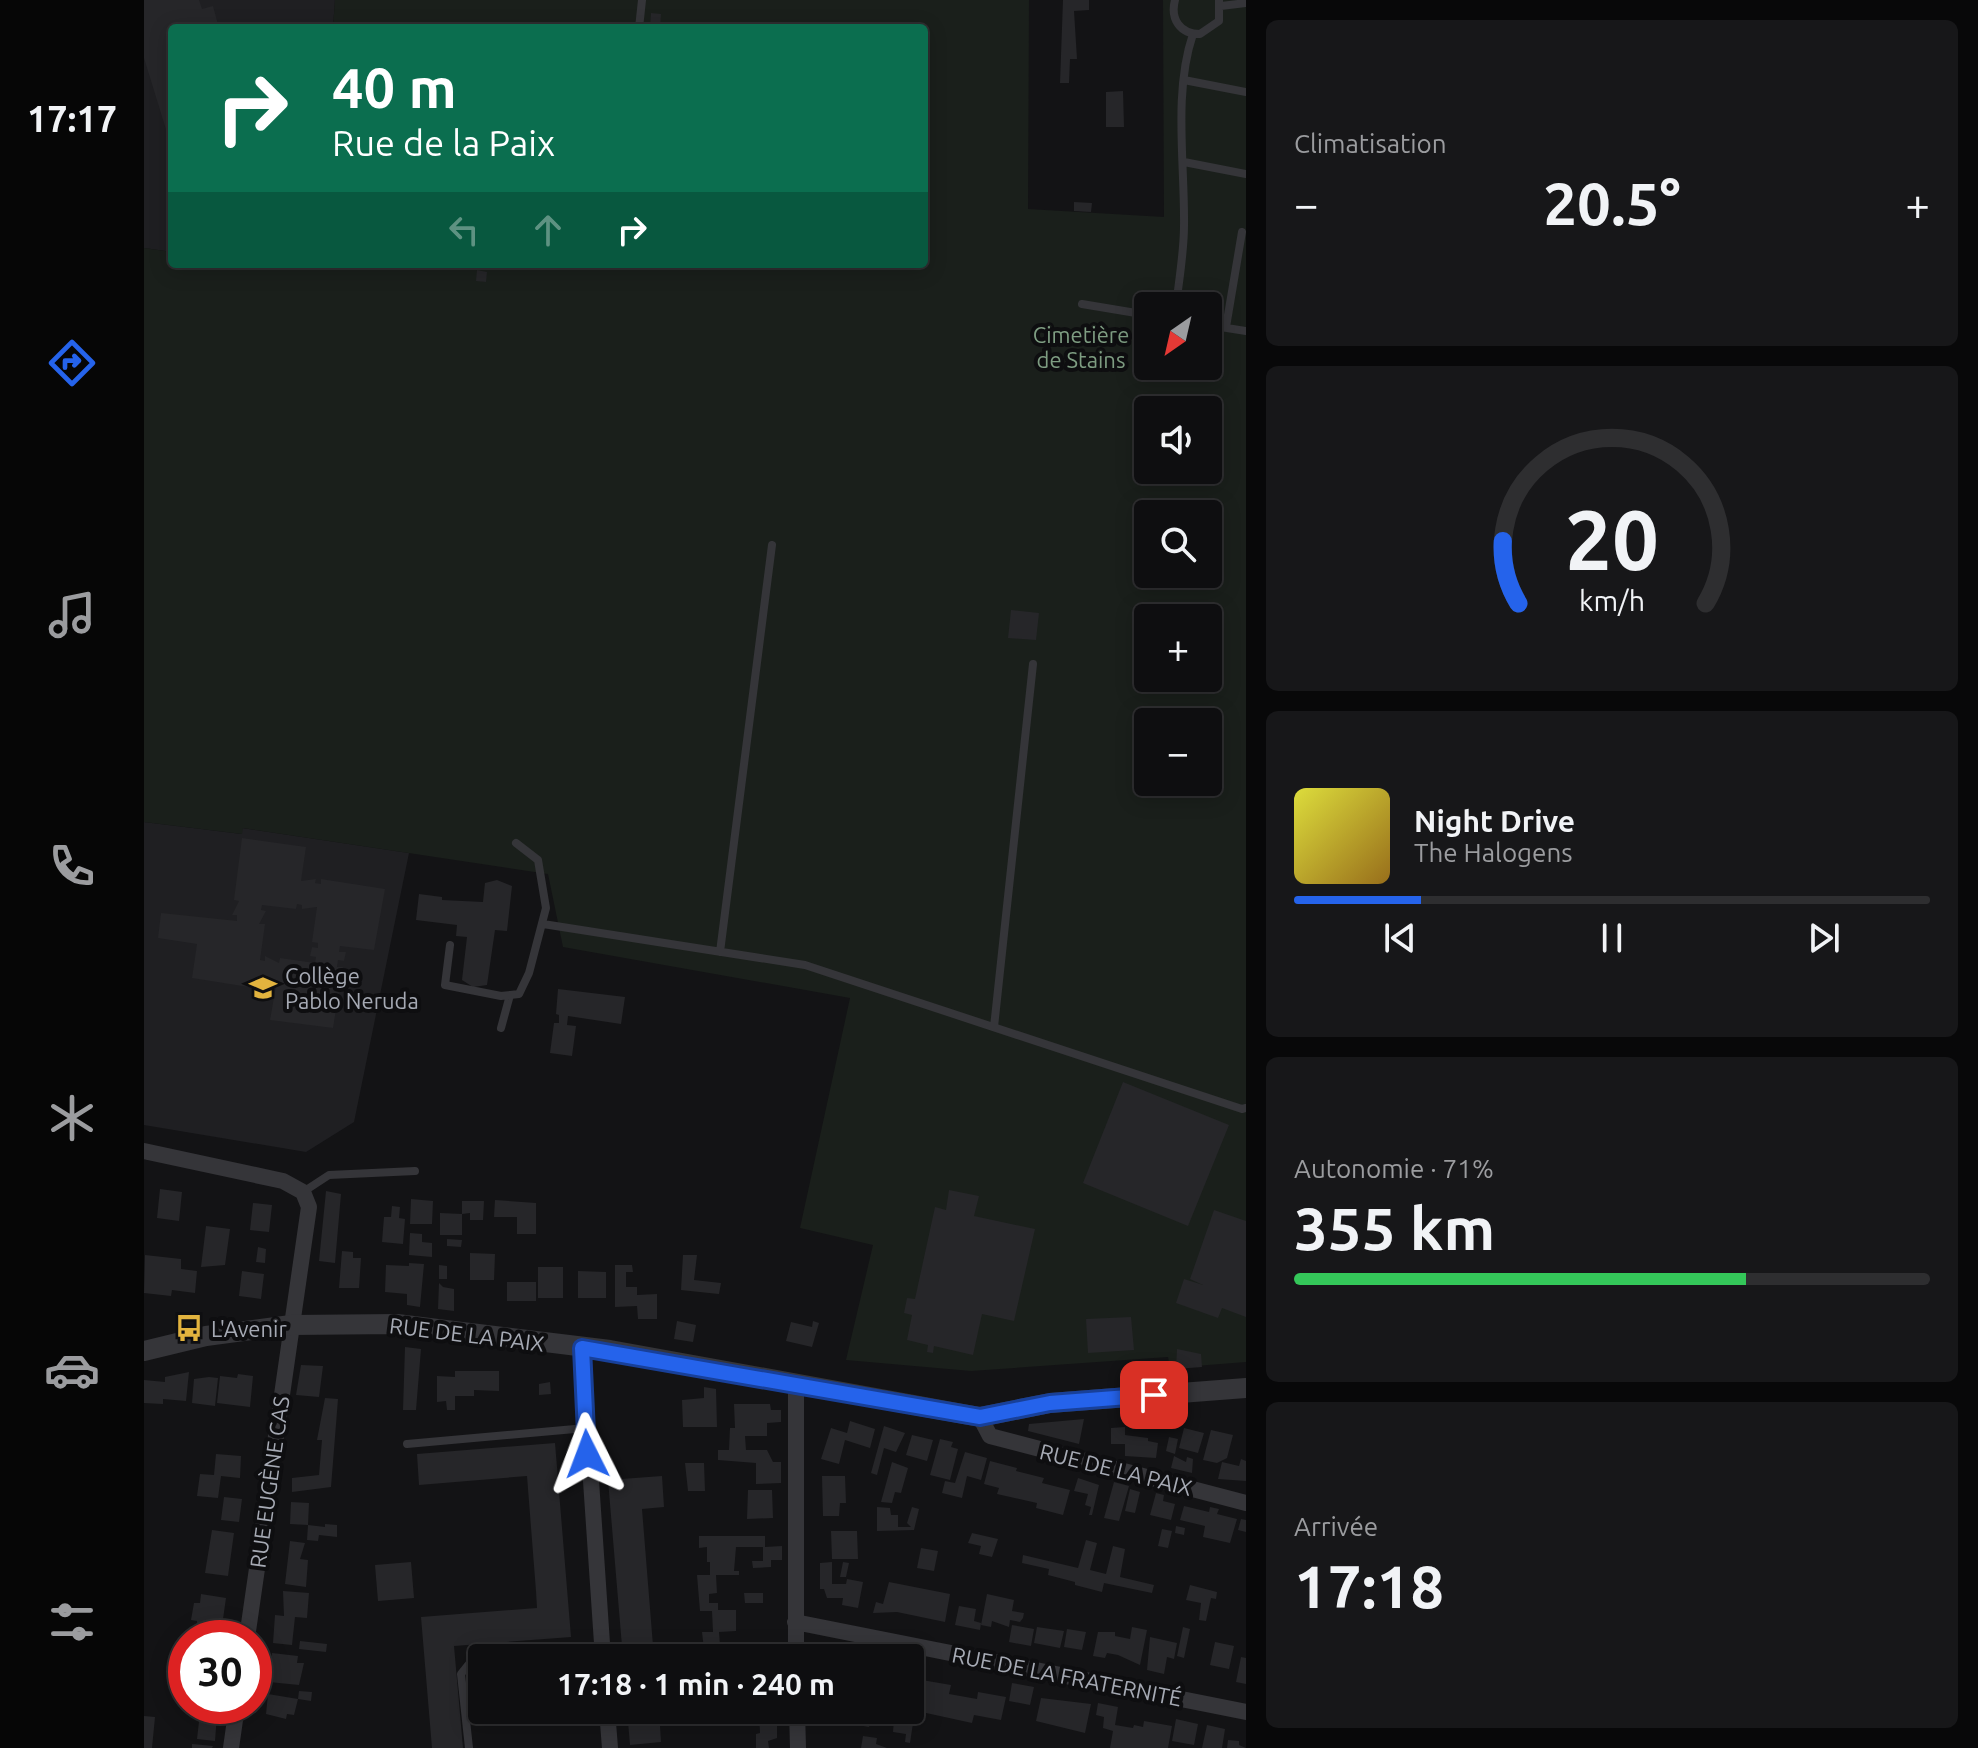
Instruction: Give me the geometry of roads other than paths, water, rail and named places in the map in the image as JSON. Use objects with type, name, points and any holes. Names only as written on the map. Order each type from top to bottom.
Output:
[{"type":"street","points":[[144,1151],[283,1181],[303,1192]]},
{"type":"street","name":"RUE EUGÈNE CAS","points":[[250,1620],[309,1207],[303,1192]]},
{"type":"street","name":"RUE DE LA PAIX","points":[[144,1351],[206,1336],[291,1325],[397,1324],[582,1348],[980,1417],[990,1436],[1246,1503]]},
{"type":"street","points":[[582,1348],[601,1644]]},
{"type":"street","points":[[796,1384],[796,1644]]},
{"type":"street","points":[[980,1417],[1050,1403],[1246,1388]]},
{"type":"street","name":"RUE DE LA FRATERNITÉ","points":[[795,1622],[1246,1712]]},
{"type":"street","points":[[231,1748],[234,1724]]},
{"type":"street","points":[[608,1724],[610,1748]]},
{"type":"street","points":[[797,1724],[798,1748]]},
{"type":"lane","points":[[639,24],[642,0]]},
{"type":"lane","points":[[1175,0],[1174,18],[1185,31],[1193,34],[1214,28],[1220,3],[1246,3]]},
{"type":"lane","points":[[1177,292],[1184,231],[1184,80],[1193,34]]},
{"type":"lane","points":[[1184,80],[1246,92]]},
{"type":"lane","points":[[1184,162],[1246,174]]},
{"type":"lane","points":[[1226,327],[1242,232]]},
{"type":"lane","points":[[1082,304],[1134,313]]},
{"type":"lane","points":[[1222,327],[1246,331]]},
{"type":"lane","points":[[720,952],[772,545]]},
{"type":"lane","points":[[994,1027],[1033,664]]},
{"type":"lane","points":[[450,945],[445,985],[519,994],[529,973],[546,908],[538,860],[516,843]]},
{"type":"lane","points":[[543,924],[805,965],[1246,1108]]},
{"type":"lane","points":[[501,1028],[510,995]]},
{"type":"lane","points":[[303,1192],[329,1175],[415,1171]]},
{"type":"lane","points":[[407,1444],[586,1428]]},
{"type":"lane","points":[[468,1665],[461,1674],[469,1748]]},
{"type":"place","name":"Collège Pablo Neruda","points":[[263,988]]},
{"type":"place","name":"L'Avenir","points":[[189,1328]]},
{"type":"park label","name":"Cimetière de Stains","points":[[1081,346]]}]
